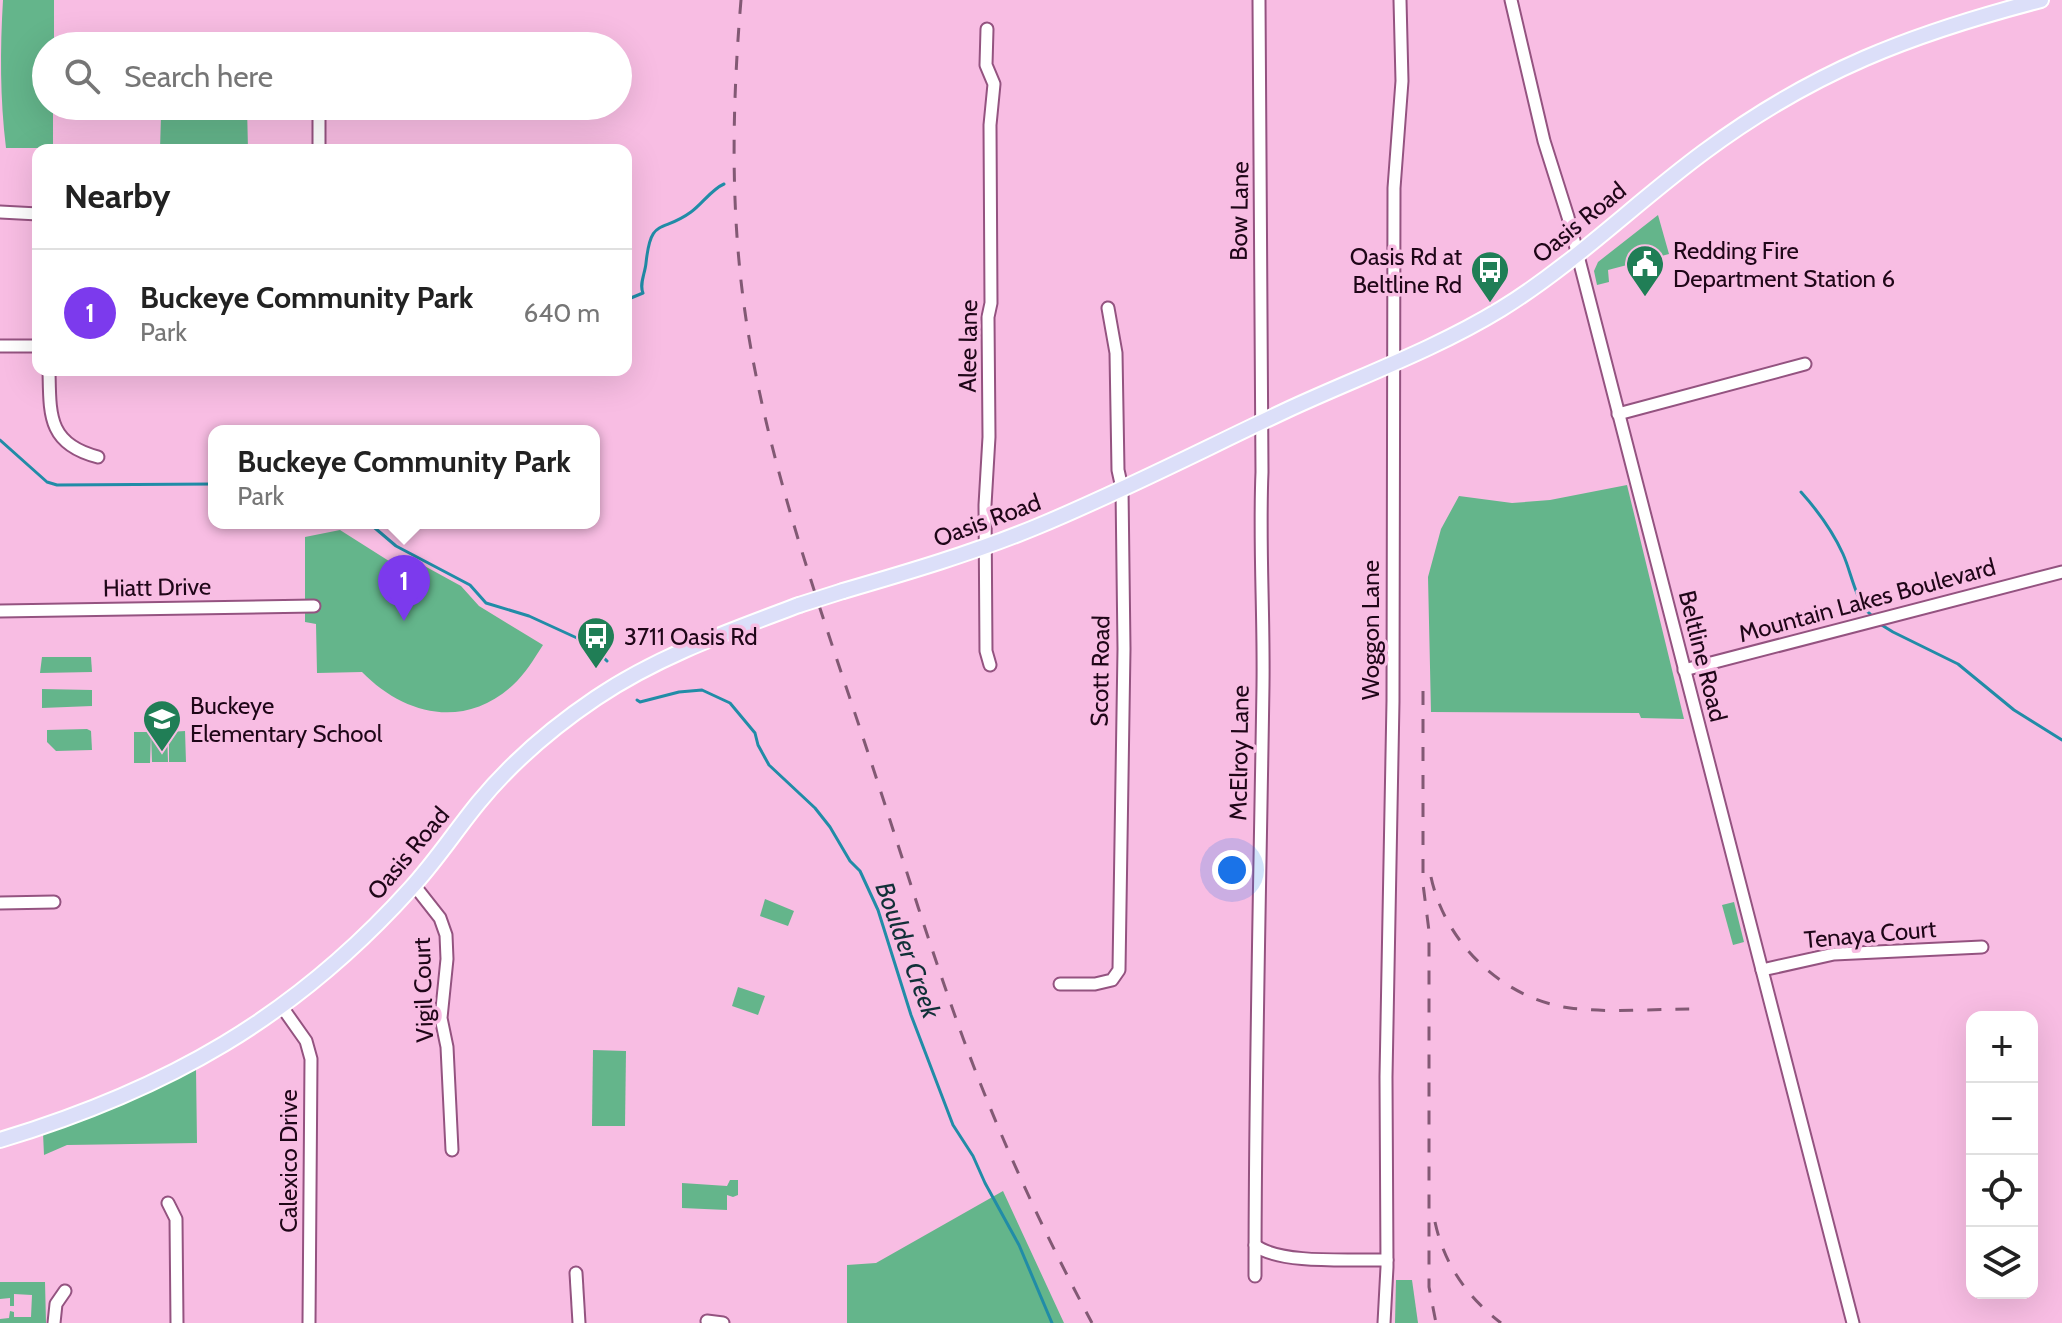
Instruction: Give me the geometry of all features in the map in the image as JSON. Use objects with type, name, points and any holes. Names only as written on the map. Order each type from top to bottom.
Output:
[{"type":"main road","name":"Oasis Road","points":[[0,1140],[73,1118],[150,1085],[224,1045],[282,1007],[349,951],[414,885],[502,777],[585,706],[629,678],[694,646],[799,605],[987,546],[1036,527],[1487,317],[1577,254],[1704,152],[1788,95],[1860,59],[1914,37],[2036,1]]},
{"type":"street","name":"Bow Lane","points":[[1259,0],[1261,423]]},
{"type":"street","name":"Woggon Lane","points":[[1384,1323],[1393,701],[1394,188],[1402,81],[1400,0]]},
{"type":"street","name":"Beltline Road","points":[[1511,0],[1544,141],[1577,254],[1853,1323]]},
{"type":"street","name":"Alee lane","points":[[987,29],[986,65],[994,84],[990,125],[991,303],[985,505],[986,651],[990,665]]},
{"type":"street","points":[[319,120],[319,144]]},
{"type":"street","points":[[0,212],[32,214]]},
{"type":"street","name":"Scott Road","points":[[1060,984],[1104,982],[1112,980],[1119,970],[1124,649],[1122,488],[1118,470],[1116,353],[1108,308]]},
{"type":"street","points":[[0,346],[32,346]]},
{"type":"street","points":[[1618,414],[1805,364]]},
{"type":"street","points":[[49,376],[50,414],[57,434],[73,447],[98,457]]},
{"type":"street","name":"McElroy Lane","points":[[1255,1276],[1255,1096],[1263,682],[1259,540],[1261,423]]},
{"type":"street","name":"Mountain Lakes Boulevard","points":[[1684,670],[2062,572]]},
{"type":"street","name":"Hiatt Drive","points":[[0,611],[314,606]]},
{"type":"street","name":"Vigil Court","points":[[414,885],[440,918],[446,935],[447,959],[441,1018],[447,1047],[452,1150]]},
{"type":"street","points":[[0,903],[54,902]]},
{"type":"street","name":"Tenaya Court","points":[[1762,970],[1834,954],[1982,947]]},
{"type":"street","name":"Calexico Drive","points":[[282,1007],[306,1041],[311,1059],[309,1323]]},
{"type":"street","points":[[168,1203],[177,1229],[177,1323]]},
{"type":"street","points":[[1255,1245],[1264,1253],[1287,1258],[1387,1260]]},
{"type":"street","points":[[576,1273],[579,1323]]},
{"type":"street","points":[[54,1323],[56,1304],[65,1291]]},
{"type":"street","points":[[707,1321],[723,1323]]},
{"type":"green space","points":[[3,0],[54,0],[54,32],[32,32],[32,120],[53,120],[53,144],[6,148],[1,37]]},
{"type":"green space","points":[[161,120],[247,120],[248,144],[160,144]]},
{"type":"green space","points":[[1658,215],[1669,254],[1608,270],[1609,282],[1597,285],[1594,271],[1598,262]]},
{"type":"green space","points":[[1627,485],[1684,719],[1641,718],[1639,713],[1431,712],[1428,577],[1441,529],[1459,496],[1512,503],[1550,500]]},
{"type":"green space","points":[[340,530],[411,575],[419,563],[461,586],[479,606],[543,645],[513,685],[475,708],[455,712],[435,712],[415,707],[379,687],[362,672],[317,673],[316,624],[305,622],[305,537]]},
{"type":"green space","points":[[42,657],[91,657],[92,672],[40,673]]},
{"type":"green space","points":[[42,689],[92,690],[92,706],[42,708]]},
{"type":"green space","points":[[47,730],[91,731],[92,750],[56,751],[47,742]]},
{"type":"green space","points":[[185,731],[186,762],[169,762],[169,732]]},
{"type":"green space","points":[[134,732],[167,732],[168,762],[152,762],[151,734],[150,763],[134,763]]},
{"type":"green space","points":[[765,899],[794,911],[788,926],[760,916]]},
{"type":"green space","points":[[1734,902],[1744,942],[1733,945],[1722,905]]},
{"type":"green space","points":[[738,987],[765,996],[758,1015],[732,1006]]},
{"type":"green space","points":[[593,1050],[626,1051],[625,1126],[592,1126]]},
{"type":"green space","points":[[196,1068],[197,1143],[67,1145],[44,1155],[43,1133],[136,1098]]},
{"type":"green space","points":[[730,1180],[738,1180],[738,1195],[727,1195],[727,1210],[682,1208],[682,1183],[727,1186]]},
{"type":"green space","points":[[1003,1191],[1064,1323],[847,1323],[847,1265],[876,1263]]},
{"type":"green space","points":[[1396,1280],[1412,1280],[1418,1323],[1395,1323]]},
{"type":"green space","points":[[0,1282],[45,1282],[46,1323],[0,1323],[0,1319],[9,1318],[10,1311],[14,1312],[14,1317],[31,1317],[32,1295],[14,1294],[14,1306],[10,1306],[10,1298],[0,1299]]},
{"type":"waterway","points":[[632,298],[643,293],[648,248],[655,232],[681,219],[724,184]]},
{"type":"waterway","name":"Boulder Creek","points":[[0,440],[47,482],[57,485],[208,484]]},
{"type":"waterway","points":[[1801,492],[1835,538],[1858,595],[1872,616]]},
{"type":"waterway","name":"Boulder Creek","points":[[376,529],[396,546],[470,585],[486,603],[529,616],[577,638],[584,647],[597,651],[607,661]]},
{"type":"waterway","points":[[1880,624],[1958,664],[2014,710],[2062,740]]},
{"type":"waterway","name":"Boulder Creek","points":[[637,700],[640,702],[679,692],[702,690],[730,703],[755,733],[769,765],[815,808],[860,871],[878,910],[911,1015],[953,1125],[973,1156],[1019,1245],[1052,1323]]},
{"type":"railway","points":[[741,0],[734,120],[737,239],[746,319],[757,378],[785,494],[820,609],[963,1038],[1023,1183],[1092,1323]]},
{"type":"railway","points":[[1423,691],[1423,884],[1429,931],[1429,1287],[1436,1323]]},
{"type":"railway","points":[[1431,877],[1438,901],[1463,945],[1500,980],[1522,993],[1570,1008],[1616,1011],[1693,1009]]},
{"type":"railway","points":[[1435,1222],[1451,1266],[1468,1291],[1501,1323]]},
{"type":"place","name":"Redding Fire Department Station 6","points":[[1645,298]]},
{"type":"place","name":"Oasis Rd at Beltline Rd","points":[[1490,304]]},
{"type":"place","name":"Buckeye Community Park","points":[[404,621]]},
{"type":"place","name":"3711 Oasis Rd","points":[[596,670]]},
{"type":"place","name":"Buckeye Elementary School","points":[[162,753]]}]
